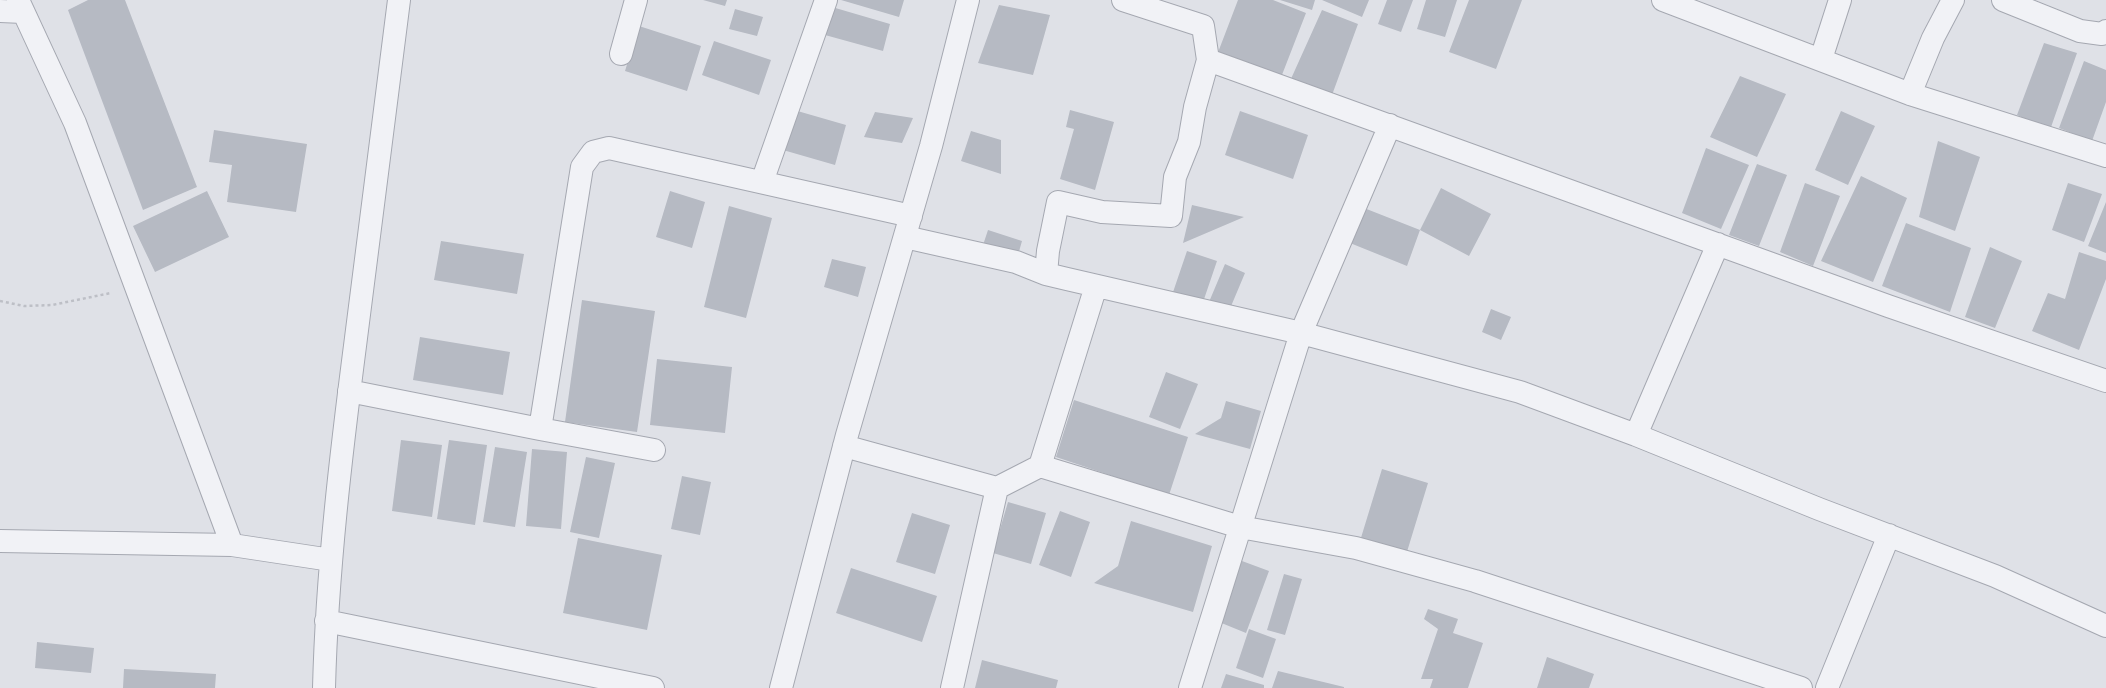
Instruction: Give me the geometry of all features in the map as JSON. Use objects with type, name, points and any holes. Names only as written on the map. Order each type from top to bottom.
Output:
[{"type":"street","points":[[324,688],[326,620],[331,560],[349,391],[398,0]]},
{"type":"street","points":[[621,54],[636,0]]},
{"type":"street","points":[[762,182],[826,0]]},
{"type":"street","points":[[781,688],[844,446],[931,146],[968,0]]},
{"type":"street","points":[[1046,274],[1048,251],[1058,202],[1102,212],[1171,216],[1175,177],[1189,142],[1195,107],[1208,60],[1204,26],[1123,0]]},
{"type":"street","points":[[1663,0],[1910,94],[2106,156]]},
{"type":"street","points":[[1821,59],[1840,0]]},
{"type":"street","points":[[1910,94],[1933,38],[1953,0]]},
{"type":"street","points":[[2003,0],[2080,31],[2102,34],[2106,31]]},
{"type":"street","points":[[0,11],[21,6],[75,123],[232,545]]},
{"type":"street","points":[[1208,60],[1903,311],[2106,381]]},
{"type":"street","points":[[1190,688],[1301,333],[1390,125]]},
{"type":"street","points":[[540,429],[582,167],[593,152],[610,148],[911,216]]},
{"type":"street","points":[[905,237],[1016,262],[1046,274],[1201,308],[1301,333],[1520,392],[1636,434],[1996,576],[2106,626]]},
{"type":"street","points":[[1636,434],[1718,244]]},
{"type":"street","points":[[1040,466],[1096,286]]},
{"type":"street","points":[[349,391],[654,450]]},
{"type":"street","points":[[844,446],[997,488],[1040,466],[1240,527],[1356,548],[1475,581],[1801,688]]},
{"type":"street","points":[[952,688],[997,488]]},
{"type":"street","points":[[1827,688],[1889,535]]},
{"type":"street","points":[[0,541],[232,545],[331,560]]},
{"type":"street","points":[[326,620],[653,688]]},
{"type":"path","points":[[0,301],[24,306],[52,305],[137,288]]},
{"type":"building","points":[[88,0],[125,0],[197,187],[143,210],[68,10]]},
{"type":"building","points":[[703,0],[727,0],[725,6]]},
{"type":"building","points":[[841,0],[904,0],[899,17]]},
{"type":"building","points":[[1238,0],[1273,0],[1306,13],[1280,80],[1217,55]]},
{"type":"building","points":[[1280,0],[1315,0],[1312,10]]},
{"type":"building","points":[[1322,0],[1369,0],[1362,17]]},
{"type":"building","points":[[1387,0],[1413,0],[1401,32],[1378,24]]},
{"type":"building","points":[[1426,0],[1457,0],[1445,37],[1417,29]]},
{"type":"building","points":[[1469,0],[1522,0],[1496,69],[1449,52]]},
{"type":"building","points":[[999,5],[1050,15],[1033,75],[978,63]]},
{"type":"building","points":[[832,7],[890,24],[883,51],[825,35]]},
{"type":"building","points":[[735,9],[763,17],[757,36],[729,29]]},
{"type":"building","points":[[1322,10],[1358,24],[1332,95],[1290,81]]},
{"type":"building","points":[[639,26],[701,46],[687,91],[625,71]]},
{"type":"building","points":[[714,41],[771,60],[759,95],[702,75]]},
{"type":"building","points":[[2044,43],[2077,53],[2050,130],[2017,115]]},
{"type":"building","points":[[2084,61],[2106,70],[2106,102],[2092,141],[2059,128]]},
{"type":"building","points":[[1740,76],[1786,94],[1757,157],[1710,137]]},
{"type":"building","points":[[794,110],[846,125],[835,165],[783,150]]},
{"type":"building","points":[[1070,110],[1114,122],[1095,190],[1060,179],[1074,129],[1066,127]]},
{"type":"building","points":[[1240,111],[1308,135],[1293,179],[1225,155]]},
{"type":"building","points":[[1841,111],[1875,126],[1848,185],[1815,170]]},
{"type":"building","points":[[875,112],[913,118],[902,143],[864,137]]},
{"type":"building","points":[[214,130],[307,144],[296,212],[227,202],[232,165],[209,162]]},
{"type":"building","points":[[971,131],[1001,140],[1001,174],[961,161]]},
{"type":"building","points":[[1938,141],[1980,157],[1955,231],[1919,217]]},
{"type":"building","points":[[1706,148],[1749,165],[1721,229],[1682,213]]},
{"type":"building","points":[[1757,164],[1787,175],[1759,246],[1729,235]]},
{"type":"building","points":[[1861,176],[1907,198],[1873,282],[1821,261]]},
{"type":"building","points":[[1805,183],[1840,196],[1813,266],[1780,252]]},
{"type":"building","points":[[2068,183],[2102,194],[2084,242],[2052,230]]},
{"type":"building","points":[[1441,188],[1491,214],[1469,256],[1420,230]]},
{"type":"building","points":[[207,191],[229,237],[155,272],[133,226]]},
{"type":"building","points":[[670,191],[705,202],[692,248],[656,237]]},
{"type":"building","points":[[2106,202],[2106,253],[2088,246]]},
{"type":"building","points":[[1192,205],[1244,217],[1183,243]]},
{"type":"building","points":[[729,206],[772,218],[746,318],[704,307]]},
{"type":"building","points":[[1364,208],[1420,230],[1407,266],[1350,243]]},
{"type":"building","points":[[1906,223],[1971,248],[1950,312],[1882,286]]},
{"type":"building","points":[[988,230],[1022,241],[1016,262],[981,251]]},
{"type":"building","points":[[441,241],[524,254],[517,294],[434,280]]},
{"type":"building","points":[[1990,247],[2022,261],[1995,328],[1965,317]]},
{"type":"building","points":[[1187,251],[1217,261],[1201,308],[1171,298]]},
{"type":"building","points":[[2079,252],[2106,261],[2106,279],[2079,350],[2032,331],[2048,293],[2065,299]]},
{"type":"building","points":[[832,259],[866,267],[858,297],[824,287]]},
{"type":"building","points":[[1225,264],[1245,273],[1229,311],[1209,302]]},
{"type":"building","points":[[582,300],[655,311],[637,432],[565,422]]},
{"type":"building","points":[[1491,309],[1511,317],[1501,340],[1482,332]]},
{"type":"building","points":[[420,337],[510,352],[503,395],[413,380]]},
{"type":"building","points":[[657,359],[732,367],[725,433],[650,425]]},
{"type":"building","points":[[1166,372],[1198,384],[1180,429],[1149,417]]},
{"type":"building","points":[[1074,400],[1188,437],[1169,495],[1056,457]]},
{"type":"building","points":[[1226,401],[1261,411],[1250,449],[1195,434],[1221,418]]},
{"type":"building","points":[[401,440],[442,445],[432,517],[392,511]]},
{"type":"building","points":[[449,440],[487,445],[475,525],[437,519]]},
{"type":"building","points":[[495,447],[527,452],[515,527],[483,522]]},
{"type":"building","points":[[532,449],[567,452],[561,529],[526,526]]},
{"type":"building","points":[[586,457],[615,463],[599,538],[570,532]]},
{"type":"building","points":[[1382,469],[1428,483],[1406,555],[1360,541]]},
{"type":"building","points":[[682,476],[711,482],[700,535],[671,529]]},
{"type":"building","points":[[1008,502],[1046,513],[1031,564],[993,553]]},
{"type":"building","points":[[1060,511],[1090,522],[1071,577],[1039,565]]},
{"type":"building","points":[[912,513],[950,525],[935,574],[896,562]]},
{"type":"building","points":[[1131,521],[1212,546],[1193,612],[1094,583],[1118,566]]},
{"type":"building","points":[[578,538],[662,555],[647,630],[563,613]]},
{"type":"building","points":[[1242,561],[1269,571],[1246,633],[1219,622]]},
{"type":"building","points":[[851,568],[937,596],[922,642],[836,613]]},
{"type":"building","points":[[1284,574],[1302,579],[1285,635],[1267,630]]},
{"type":"building","points":[[1428,609],[1458,619],[1453,633],[1483,643],[1468,688],[1430,688],[1433,679],[1421,679],[1438,629],[1424,619]]},
{"type":"building","points":[[1249,629],[1276,639],[1263,678],[1236,668]]},
{"type":"building","points":[[37,642],[94,648],[91,673],[35,668]]},
{"type":"building","points":[[1547,657],[1594,674],[1589,688],[1537,688]]},
{"type":"building","points":[[982,660],[1058,680],[1056,688],[975,688]]},
{"type":"building","points":[[124,669],[216,674],[215,688],[123,688]]},
{"type":"building","points":[[1278,671],[1344,687],[1344,688],[1272,688]]},
{"type":"building","points":[[1226,674],[1264,685],[1264,688],[1221,688]]}]
